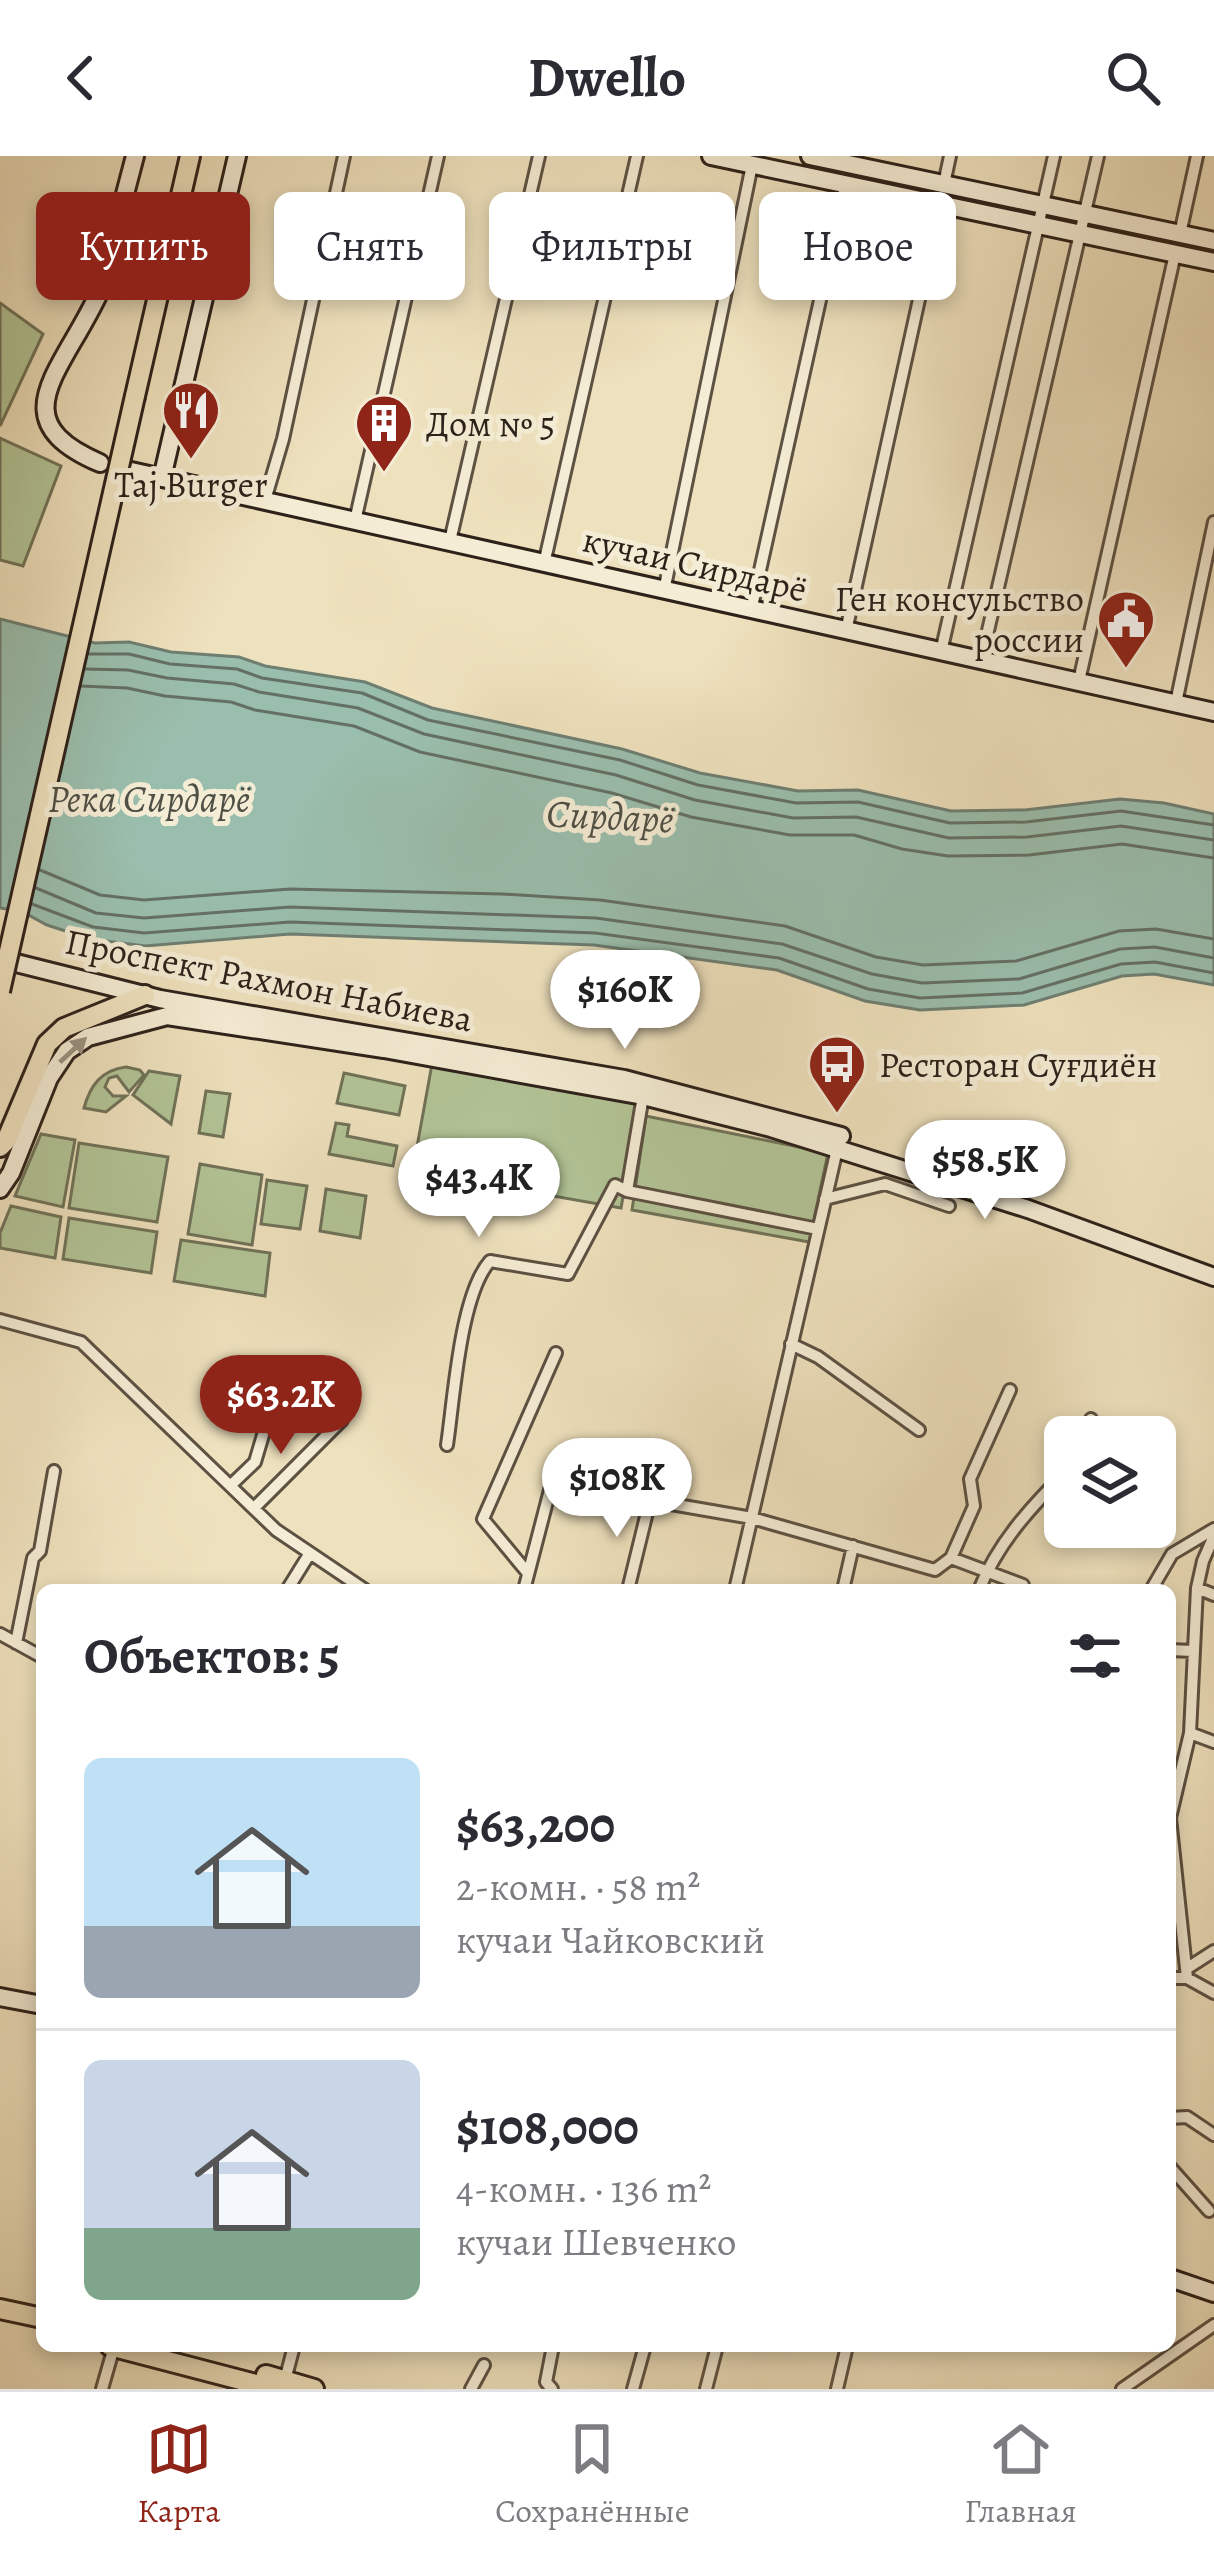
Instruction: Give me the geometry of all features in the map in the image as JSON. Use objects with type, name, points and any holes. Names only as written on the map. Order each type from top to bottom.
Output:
[{"type":"main road","points":[[32,377],[90,313],[135,156]]},
{"type":"main road","points":[[0,945],[186,156]]},
{"type":"main road","points":[[163,478],[238,156]]},
{"type":"main road","points":[[711,156],[752,165],[850,168],[1214,241]]},
{"type":"main road","points":[[810,156],[910,192]]},
{"type":"main road","points":[[956,207],[1214,262]]},
{"type":"main road","points":[[0,992],[130,395]]},
{"type":"main road","points":[[47,446],[100,463]]},
{"type":"main road","name":"кучаи Сирдарё","points":[[131,470],[1214,712]]},
{"type":"main road","name":"Проспект Рахмон Набиева","points":[[0,959],[146,995],[624,1078],[1080,1218],[1214,1274]]},
{"type":"main road","points":[[142,1023],[146,995]]},
{"type":"main road","points":[[0,1147],[47,1045],[64,1028],[146,995]]},
{"type":"main road","name":"Проспект Рахмон Набиева","points":[[0,1189],[11,1173],[49,1078],[67,1051],[88,1036],[167,1016],[643,1096],[839,1141]]},
{"type":"main road","points":[[0,1997],[36,2004]]},
{"type":"main road","points":[[1176,2280],[1214,2294]]},
{"type":"main road","points":[[0,2308],[36,2317]]},
{"type":"main road","points":[[0,2320],[36,2329]]},
{"type":"main road","points":[[157,2352],[281,2386],[314,2389]]},
{"type":"street","points":[[265,500],[283,439],[344,156]]},
{"type":"street","points":[[356,521],[438,156]]},
{"type":"street","points":[[450,542],[539,156]]},
{"type":"street","points":[[544,564],[637,156]]},
{"type":"street","points":[[944,184],[950,156]]},
{"type":"street","points":[[941,652],[1054,156]]},
{"type":"street","points":[[981,662],[1098,156]]},
{"type":"street","points":[[1180,234],[1197,156]]},
{"type":"street","points":[[664,591],[752,165]]},
{"type":"street","points":[[751,611],[850,168]]},
{"type":"street","points":[[1079,681],[1175,254]]},
{"type":"street","points":[[846,631],[919,300]]},
{"type":"street","points":[[1176,703],[1214,522]]},
{"type":"street","points":[[627,1191],[643,1096]]},
{"type":"street","points":[[736,1584],[839,1141]]},
{"type":"street","points":[[825,1199],[885,1184],[949,1206]]},
{"type":"street","points":[[447,1445],[463,1339],[483,1268],[490,1261],[568,1274],[615,1185],[818,1229]]},
{"type":"street","points":[[0,1320],[81,1342],[275,1530],[356,1584]]},
{"type":"street","points":[[790,1343],[818,1357],[919,1430]]},
{"type":"street","points":[[527,1572],[483,1519],[556,1353]]},
{"type":"street","points":[[525,1584],[550,1490],[562,1485],[752,1518],[935,1570],[951,1558],[974,1506],[970,1479],[1010,1390]]},
{"type":"street","points":[[231,1485],[255,1462],[271,1408],[321,1411]]},
{"type":"street","points":[[254,1508],[342,1420]]},
{"type":"street","points":[[16,1643],[54,1471]]},
{"type":"street","points":[[981,1584],[1024,1514],[1044,1494]]},
{"type":"street","points":[[629,1584],[650,1500]]},
{"type":"street","points":[[1176,1792],[1190,1733],[1197,1588],[1214,1532]]},
{"type":"street","points":[[1154,1584],[1172,1554],[1214,1532]]},
{"type":"street","points":[[844,1584],[853,1546]]},
{"type":"street","points":[[290,1584],[310,1553]]},
{"type":"street","points":[[951,1558],[1021,1584]]},
{"type":"street","points":[[1197,1588],[1214,1595]]},
{"type":"street","points":[[0,1634],[36,1654]]},
{"type":"street","points":[[1176,1650],[1193,1651]]},
{"type":"street","points":[[1190,1733],[1214,1742]]},
{"type":"street","points":[[1176,1876],[1186,1974],[1214,1993]]},
{"type":"street","points":[[1176,1976],[1214,1951]]},
{"type":"street","points":[[1176,2118],[1186,2117],[1214,2134]]},
{"type":"street","points":[[1176,2174],[1209,2211]]},
{"type":"street","points":[[1176,2351],[1214,2325]]},
{"type":"street","points":[[102,2389],[111,2352]]},
{"type":"street","points":[[281,2386],[292,2352]]},
{"type":"street","points":[[552,2352],[546,2382],[552,2389]]},
{"type":"street","points":[[633,2389],[643,2352]]},
{"type":"street","points":[[706,2389],[715,2352]]},
{"type":"street","points":[[837,2389],[846,2352]]},
{"type":"street","points":[[1122,2389],[1175,2352]]},
{"type":"street","points":[[471,2389],[484,2366]]},
{"type":"shaded area","points":[[0,303],[43,334],[0,426]]},
{"type":"shaded area","points":[[0,438],[61,466],[23,566],[0,560]]},
{"type":"shaded area","points":[[432,1064],[640,1102],[621,1208],[548,1195],[528,1208],[462,1179],[459,1188],[411,1180]]},
{"type":"shaded area","points":[[126,1067],[144,1075],[129,1092],[117,1076],[109,1078],[105,1087],[113,1096],[126,1096],[106,1112],[84,1108],[98,1080]]},
{"type":"shaded area","points":[[149,1071],[180,1076],[171,1124],[133,1095]]},
{"type":"shaded area","points":[[344,1073],[405,1086],[399,1115],[337,1103]]},
{"type":"shaded area","points":[[206,1091],[230,1094],[223,1137],[199,1133]]},
{"type":"shaded area","points":[[646,1116],[828,1153],[809,1242],[632,1210]]},
{"type":"shaded area","points":[[336,1123],[349,1125],[347,1136],[397,1146],[393,1166],[329,1154]]},
{"type":"shaded area","points":[[41,1134],[75,1140],[63,1207],[15,1196]]},
{"type":"shaded area","points":[[79,1143],[168,1157],[157,1222],[69,1208]]},
{"type":"shaded area","points":[[200,1164],[262,1175],[252,1245],[188,1234]]},
{"type":"shaded area","points":[[267,1180],[307,1186],[300,1229],[261,1224]]},
{"type":"shaded area","points":[[326,1189],[366,1196],[360,1238],[320,1231]]},
{"type":"shaded area","points":[[11,1206],[61,1217],[55,1258],[0,1248],[0,1233]]},
{"type":"shaded area","points":[[69,1218],[157,1232],[151,1273],[63,1259]]},
{"type":"shaded area","points":[[181,1240],[270,1253],[265,1296],[174,1281]]},
{"type":"water","name":"Река Сирдарё","points":[[0,619],[95,643],[129,642],[171,652],[239,657],[265,666],[365,682],[432,708],[622,749],[700,773],[798,791],[858,790],[951,811],[1025,810],[1120,799],[1214,814],[1214,985],[1154,974],[1122,976],[1024,1005],[920,1010],[865,1001],[777,970],[594,945],[290,934],[145,946],[90,939],[21,911],[0,908]]},
{"type":"place","name":"Taj Burger","points":[[191,461]]},
{"type":"place","name":"Дом № 5","points":[[384,474]]},
{"type":"place","name":"Ген консульство россии","points":[[1126,670]]},
{"type":"place","name":"Ресторан Суғдиён","points":[[837,1115]]},
{"type":"water label","name":"Сирдарё","points":[[610,816]]}]
